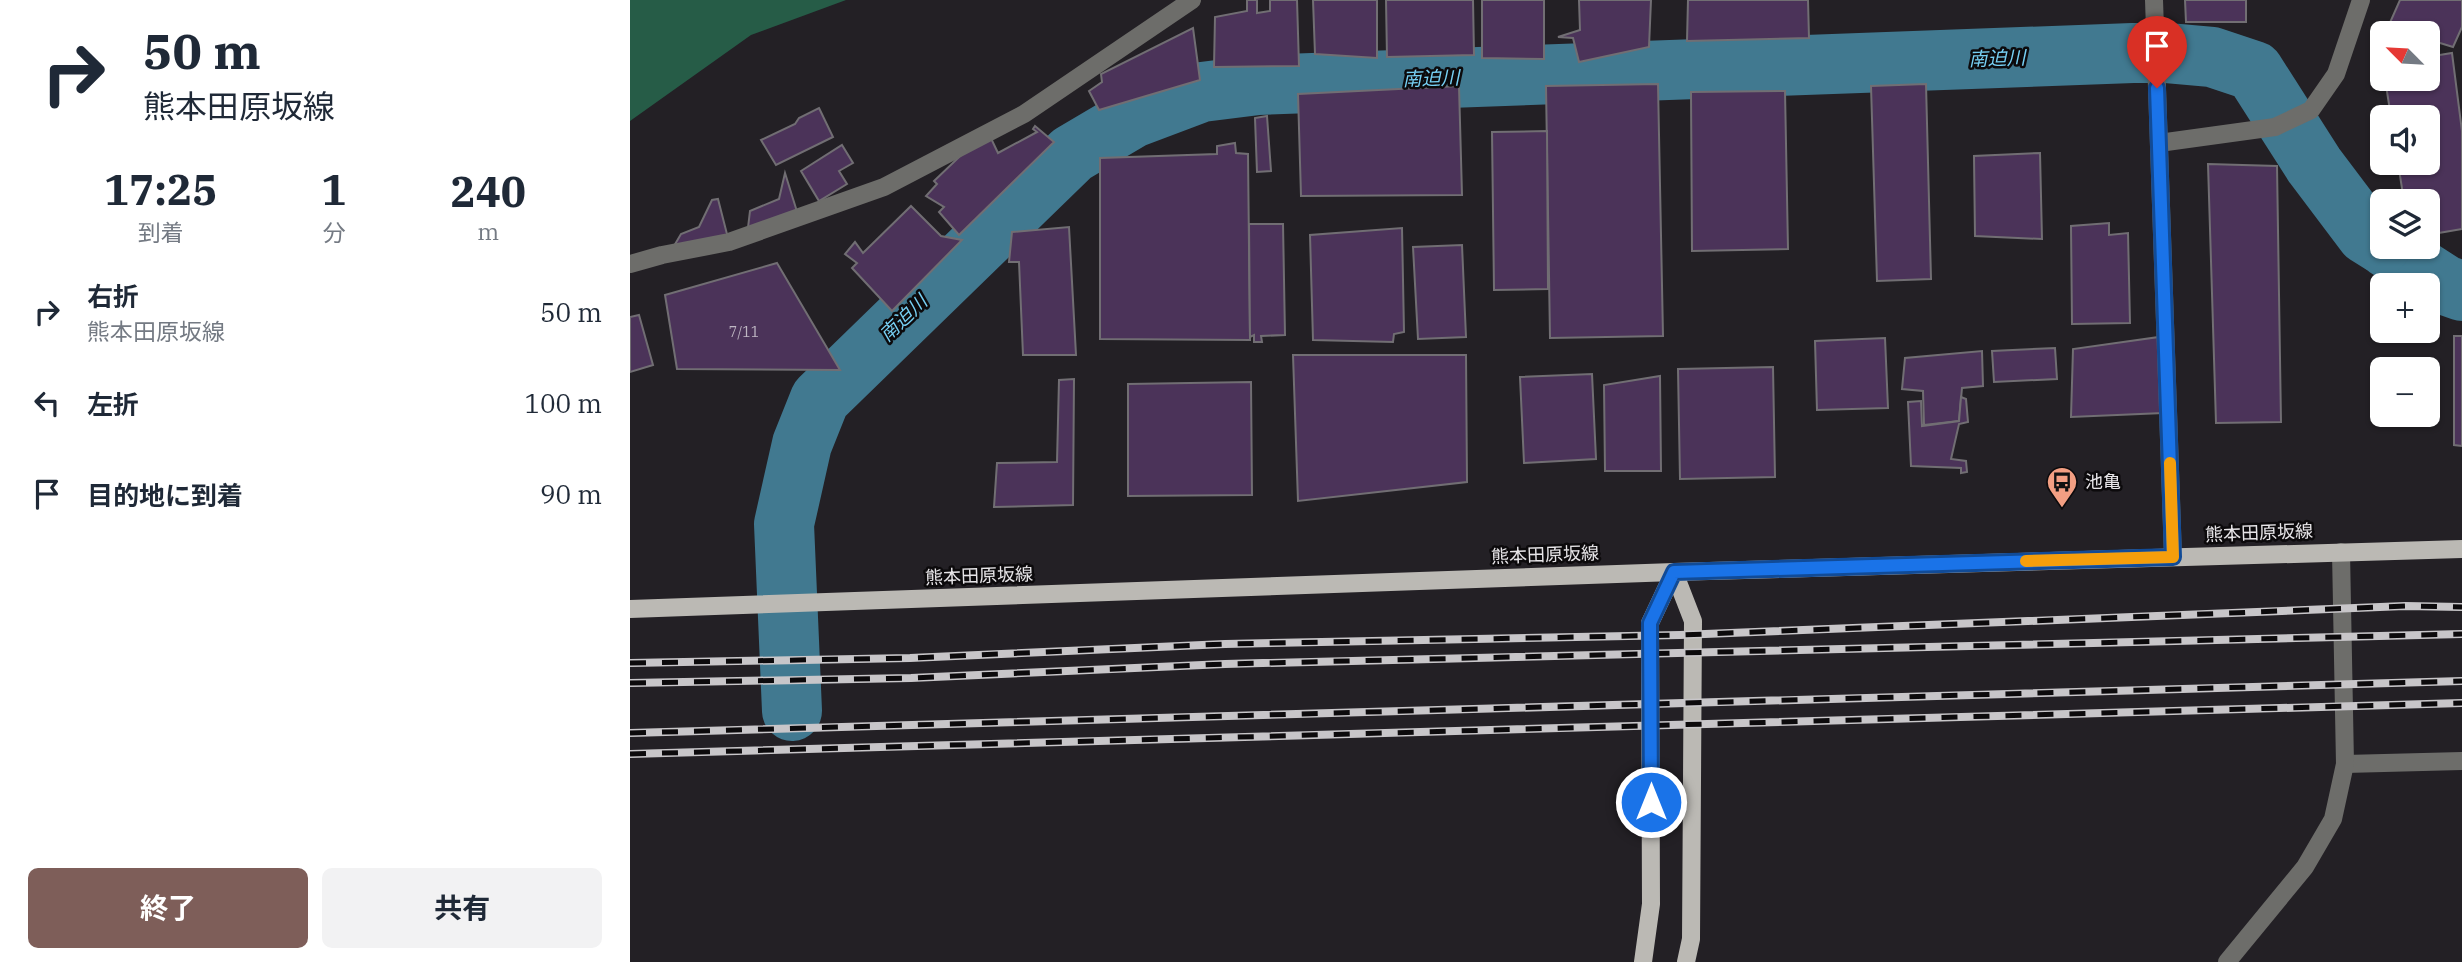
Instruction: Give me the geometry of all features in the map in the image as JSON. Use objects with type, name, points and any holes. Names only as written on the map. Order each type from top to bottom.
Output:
[{"type":"main road","name":"熊本田原坂線","points":[[630,610],[1674,572],[2462,549]]},
{"type":"main road","points":[[1643,962],[1651,904],[1650,623],[1674,572]]},
{"type":"main road","points":[[1674,572],[1693,621],[1691,939],[1686,962]]},
{"type":"street","points":[[630,264],[729,242],[884,187],[1024,114],[1192,0]]},
{"type":"street","points":[[2154,0],[2173,557]]},
{"type":"street","points":[[2159,143],[2274,127],[2311,110],[2336,74],[2361,0]]},
{"type":"street","points":[[2227,962],[2305,867],[2333,819],[2345,764],[2342,551]]},
{"type":"street","points":[[2345,764],[2462,761]]},
{"type":"green space","points":[[630,0],[846,0],[751,35],[630,121]]},
{"type":"building","points":[[1247,0],[1257,0],[1257,13],[1270,11],[1270,0],[1297,0],[1299,66],[1214,67],[1215,17],[1247,11]]},
{"type":"building","points":[[1313,0],[1377,0],[1377,58],[1315,54]]},
{"type":"building","points":[[1386,0],[1473,0],[1474,55],[1387,57]]},
{"type":"building","points":[[1482,0],[1544,0],[1544,59],[1482,58]]},
{"type":"building","points":[[1579,0],[1651,0],[1649,47],[1579,62],[1573,38],[1558,37],[1580,30]]},
{"type":"building","points":[[1688,0],[1808,0],[1809,38],[1687,41]]},
{"type":"building","points":[[2185,0],[2246,0],[2246,22],[2186,22]]},
{"type":"building","points":[[2400,0],[2462,0],[2462,27],[2453,47],[2440,43],[2440,21],[2391,21]]},
{"type":"building","points":[[1193,28],[1200,80],[1099,110],[1089,91],[1102,82],[1101,74]]},
{"type":"building","points":[[2452,53],[2462,131],[2462,229],[2440,233],[2440,189],[2402,189],[2400,175],[2440,175],[2440,105],[2389,105],[2387,91],[2440,91],[2440,55]]},
{"type":"building","points":[[1658,84],[1663,336],[1550,338],[1546,86]]},
{"type":"building","points":[[1926,84],[1931,279],[1877,281],[1871,86]]},
{"type":"building","points":[[1459,86],[1462,195],[1301,196],[1298,94]]},
{"type":"building","points":[[1785,91],[1788,249],[1692,251],[1691,92]]},
{"type":"building","points":[[819,108],[833,137],[776,165],[761,140],[795,124],[799,118]]},
{"type":"building","points":[[1267,116],[1271,171],[1257,172],[1255,118]]},
{"type":"building","points":[[1035,126],[1054,142],[959,235],[939,212],[944,207],[926,196],[937,184],[934,181],[988,132],[998,153],[1037,132],[1033,129]]},
{"type":"building","points":[[1547,131],[1548,289],[1494,290],[1492,132]]},
{"type":"building","points":[[1235,143],[1236,153],[1248,154],[1250,340],[1100,339],[1100,158],[1217,154],[1217,146]]},
{"type":"building","points":[[842,145],[853,163],[839,171],[847,184],[819,201],[801,171]]},
{"type":"building","points":[[2040,153],[2042,239],[1975,236],[1974,156]]},
{"type":"building","points":[[2208,164],[2277,166],[2281,422],[2216,423]]},
{"type":"building","points":[[785,173],[799,218],[747,236],[750,211],[779,199]]},
{"type":"building","points":[[718,199],[729,242],[667,258],[681,234],[699,227],[712,200]]},
{"type":"building","points":[[911,206],[941,236],[962,240],[892,311],[852,268],[857,263],[845,254],[855,242],[863,253]]},
{"type":"building","points":[[2109,223],[2109,235],[2128,233],[2130,323],[2072,324],[2071,226]]},
{"type":"building","points":[[1249,224],[1283,224],[1285,335],[1261,336],[1262,342],[1254,342],[1254,335],[1250,337]]},
{"type":"building","points":[[1069,227],[1076,355],[1023,355],[1019,262],[1009,262],[1012,232]]},
{"type":"building","points":[[1402,228],[1404,332],[1394,334],[1393,342],[1313,340],[1310,235]]},
{"type":"building","points":[[1462,245],[1466,337],[1418,339],[1413,247]]},
{"type":"building","points":[[777,263],[840,370],[677,369],[665,295]]},
{"type":"building","points":[[639,315],[653,365],[630,372],[630,317]]},
{"type":"building","points":[[2454,336],[2462,336],[2462,446],[2454,445]]},
{"type":"building","points":[[2159,337],[2163,413],[2071,417],[2073,349]]},
{"type":"building","points":[[1885,338],[1888,408],[1817,410],[1815,341]]},
{"type":"building","points":[[2055,348],[2057,379],[1994,382],[1992,351]]},
{"type":"building","points":[[1982,351],[1983,386],[1962,388],[1959,421],[1924,425],[1923,391],[1902,389],[1905,358]]},
{"type":"building","points":[[1293,355],[1466,355],[1467,482],[1298,501]]},
{"type":"building","points":[[1773,367],[1775,477],[1680,479],[1678,369]]},
{"type":"building","points":[[1592,374],[1596,459],[1524,463],[1520,377]]},
{"type":"building","points":[[1660,376],[1661,471],[1605,471],[1604,385]]},
{"type":"building","points":[[1074,379],[1073,505],[994,507],[997,463],[1057,462],[1059,380]]},
{"type":"building","points":[[1251,382],[1252,495],[1128,496],[1128,384]]},
{"type":"building","points":[[1961,397],[1966,399],[1968,422],[1959,424],[1951,459],[1966,461],[1967,472],[1961,473],[1961,468],[1911,466],[1908,402],[1921,401],[1922,426],[1959,421]]},
{"type":"waterway","name":"南迫川","points":[[792,711],[784,524],[802,444],[820,399],[1072,154],[1133,118],[1202,92],[1258,85],[2133,53],[2212,57],[2254,71],[2314,165],[2370,236]]},
{"type":"waterway","name":"南迫川","points":[[2405,259],[2445,285],[2462,291]]},
{"type":"railway","points":[[630,663],[910,658],[1225,644],[1680,635],[2405,606],[2462,607]]},
{"type":"railway","points":[[630,683],[911,678],[1225,664],[2462,634]]},
{"type":"railway","points":[[630,733],[2462,681]]},
{"type":"railway","points":[[630,754],[2462,703]]},
{"type":"slow traffic","points":[[2026,561],[2173,557],[2170,463]]},
{"type":"place","name":"池亀","points":[[2062,509]]},
{"type":"route","points":[[1651,802],[1650,623],[1674,572],[2173,557],[2157,88]]}]
